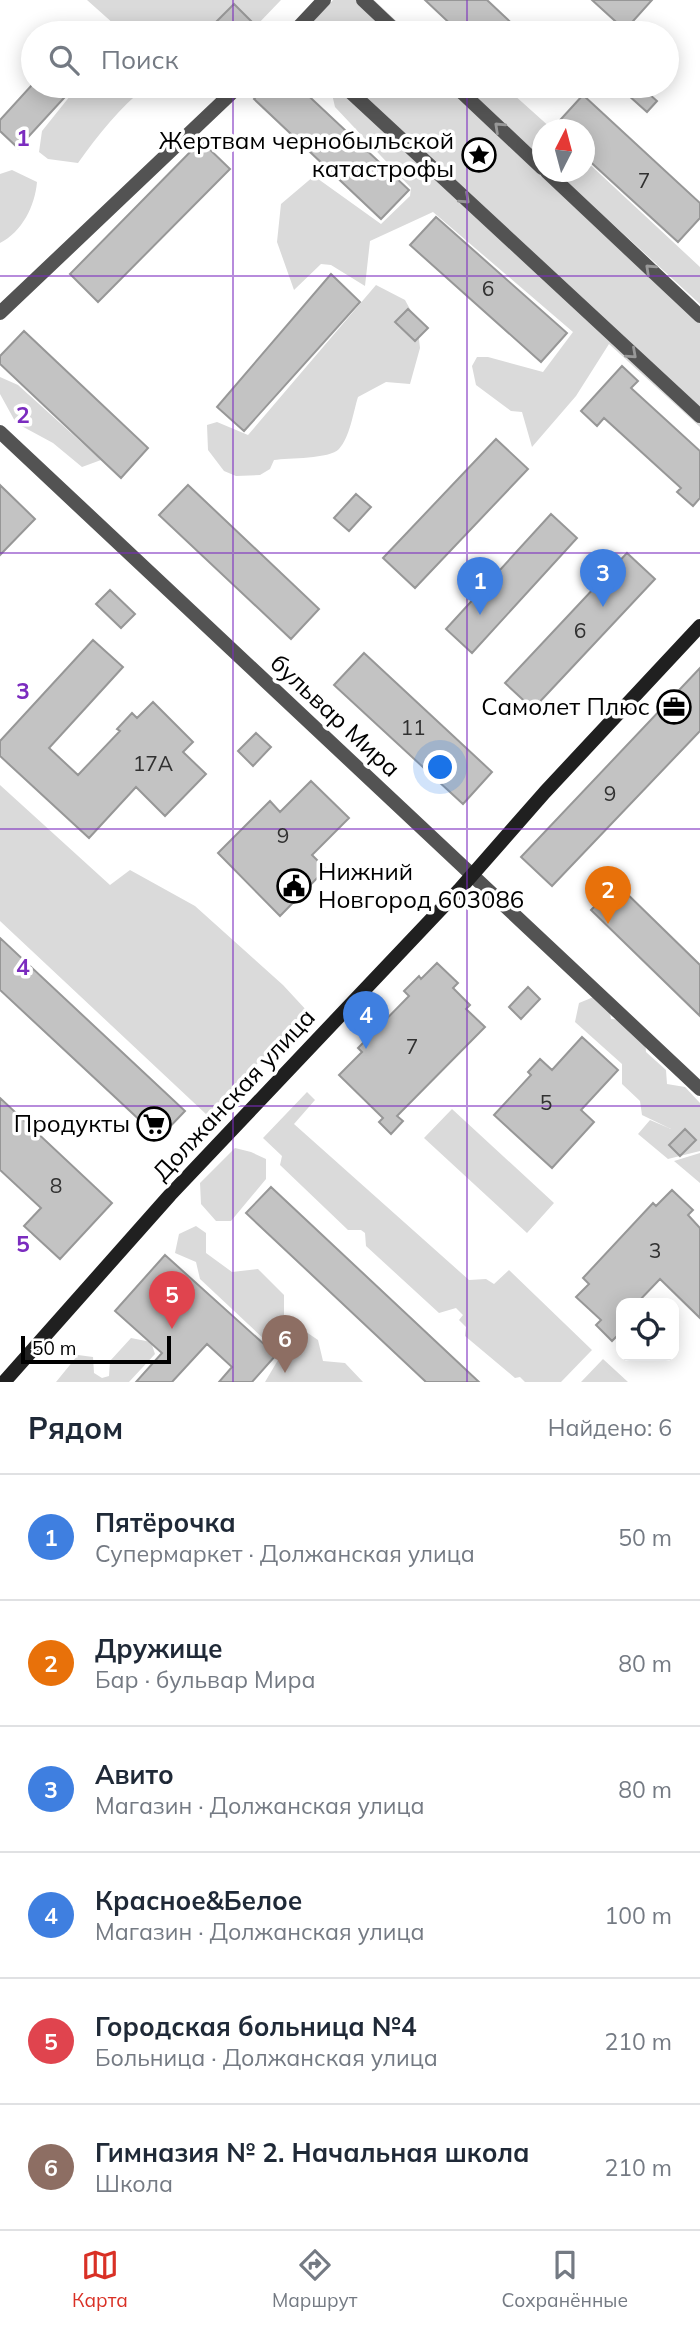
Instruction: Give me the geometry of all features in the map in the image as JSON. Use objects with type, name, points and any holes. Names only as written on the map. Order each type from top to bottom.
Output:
[{"type":"main road","name":"Должанская улица","points":[[4,1382],[170,1195],[473,874],[544,792],[700,626]]},
{"type":"street","points":[[304,21],[324,0]]},
{"type":"street","points":[[363,0],[385,21]]},
{"type":"street","points":[[0,313],[226,98]]},
{"type":"street","points":[[357,98],[700,415]]},
{"type":"street","points":[[468,98],[532,159]]},
{"type":"street","points":[[558,182],[700,316]]},
{"type":"street","name":"бульвар Мира","points":[[0,432],[700,1089]]},
{"type":"shaded area","points":[[87,0],[281,0],[261,21],[251,21],[234,4],[217,21],[111,21]]},
{"type":"shaded area","points":[[333,0],[374,0],[396,21],[313,21]]},
{"type":"shaded area","points":[[68,98],[133,98],[78,163],[48,159],[39,152],[42,131]]},
{"type":"shaded area","points":[[333,98],[517,98],[541,119],[532,119],[532,182],[595,182],[595,169],[700,267],[700,304],[605,217],[700,308],[700,427],[609,344],[576,396],[532,447],[522,412],[511,411],[476,385],[472,366],[477,357],[488,357],[543,372],[573,332],[433,212],[370,241],[365,286],[331,265],[321,264],[294,290],[277,242],[281,204],[314,176],[381,224],[410,196],[411,188],[335,107]]},
{"type":"shaded area","points":[[12,170],[37,182],[36,191],[21,225],[0,243],[0,174]]},
{"type":"shaded area","points":[[376,285],[405,300],[417,322],[420,348],[410,384],[386,382],[358,397],[346,438],[334,452],[274,460],[270,469],[260,475],[236,476],[224,471],[208,450],[207,425],[217,422],[248,435]]},
{"type":"shaded area","points":[[0,377],[18,385],[101,460],[82,467],[53,443],[16,423],[0,394]]},
{"type":"shaded area","points":[[0,785],[110,885],[130,870],[195,906],[283,985],[308,1012],[207,1115],[0,921]]},
{"type":"shaded area","points":[[596,996],[609,1007],[611,1019],[623,1020],[645,1040],[646,1052],[666,1070],[667,1084],[685,1087],[700,1103],[700,1151],[668,1159],[638,1134],[650,1120],[671,1129],[642,1115],[640,1101],[622,1084],[622,1064],[575,1022],[579,1003]]},
{"type":"shaded area","points":[[307,1092],[315,1100],[294,1124],[469,1280],[486,1279],[494,1284],[509,1270],[592,1350],[561,1382],[525,1382],[520,1377],[515,1378],[465,1336],[466,1327],[459,1320],[463,1315],[456,1308],[439,1313],[366,1246],[365,1233],[361,1230],[348,1230],[280,1165],[282,1156],[263,1138]]},
{"type":"shaded area","points":[[452,1109],[554,1203],[527,1233],[424,1138]]},
{"type":"shaded area","points":[[235,1148],[266,1159],[266,1179],[231,1221],[216,1221],[201,1204],[200,1183]]},
{"type":"shaded area","points":[[700,1153],[700,1183],[674,1161]]},
{"type":"shaded area","points":[[196,1226],[206,1233],[206,1253],[232,1272],[258,1269],[284,1295],[284,1317],[318,1340],[323,1361],[345,1363],[363,1382],[265,1382],[281,1355],[200,1279],[196,1262],[175,1253],[179,1234]]},
{"type":"shaded area","points":[[131,1338],[151,1342],[155,1354],[129,1382],[56,1382],[78,1355],[93,1357],[94,1373],[102,1378],[109,1376],[110,1361]]},
{"type":"shaded area","points":[[603,1359],[628,1382],[581,1382]]},
{"type":"building","points":[[425,0],[487,0],[509,21],[447,21]]},
{"type":"building","points":[[592,0],[652,0],[633,21],[615,21]]},
{"type":"building","points":[[234,4],[251,21],[217,21]]},
{"type":"building","points":[[21,97],[64,98],[18,148],[0,131],[0,120]]},
{"type":"building","points":[[311,98],[409,190],[381,219],[254,99]]},
{"type":"building","points":[[580,98],[586,98],[700,203],[700,218],[678,242],[595,166],[595,119],[561,119]]},
{"type":"building","points":[[631,98],[654,98],[657,101],[647,112]]},
{"type":"building","points":[[201,141],[230,169],[98,302],[70,274]]},
{"type":"building","points":[[436,217],[567,333],[541,362],[410,245]]},
{"type":"building","points":[[331,274],[360,302],[244,431],[217,407]]},
{"type":"building","points":[[408,309],[428,328],[415,341],[395,322]]},
{"type":"building","points":[[24,331],[148,448],[121,478],[0,364],[0,356]]},
{"type":"building","points":[[622,366],[638,381],[631,388],[700,451],[700,498],[693,506],[677,492],[681,488],[604,418],[597,426],[581,411]]},
{"type":"building","points":[[496,439],[528,469],[415,588],[383,558]]},
{"type":"building","points":[[0,485],[35,519],[0,555]]},
{"type":"building","points":[[188,485],[319,609],[291,639],[159,515]]},
{"type":"building","points":[[356,494],[371,507],[349,531],[334,518]]},
{"type":"building","points":[[551,514],[577,538],[472,653],[446,629]]},
{"type":"building","points":[[627,553],[655,579],[533,709],[505,683]]},
{"type":"building","points":[[110,590],[135,614],[121,628],[96,604]]},
{"type":"building","points":[[93,640],[123,667],[49,748],[78,775],[120,731],[117,729],[132,713],[137,718],[153,702],[193,742],[183,752],[206,774],[165,816],[136,787],[89,838],[0,756],[0,741]]},
{"type":"building","points":[[364,653],[492,772],[463,804],[334,685]]},
{"type":"building","points":[[700,668],[700,731],[552,886],[521,857]]},
{"type":"building","points":[[256,733],[271,747],[253,766],[238,751]]},
{"type":"building","points":[[311,781],[349,818],[312,855],[326,869],[280,916],[218,853],[270,801],[280,812]]},
{"type":"building","points":[[617,884],[700,965],[700,1016],[591,910]]},
{"type":"building","points":[[0,938],[185,1111],[159,1138],[0,990]]},
{"type":"building","points":[[437,963],[458,983],[453,988],[470,1005],[466,1009],[485,1027],[397,1116],[403,1121],[391,1134],[379,1122],[383,1118],[339,1075],[362,1052],[358,1048],[409,996],[404,991]]},
{"type":"building","points":[[528,987],[540,999],[521,1019],[509,1007]]},
{"type":"building","points":[[582,1037],[618,1070],[581,1110],[594,1122],[552,1168],[494,1115],[531,1075],[528,1072],[540,1059],[552,1070]]},
{"type":"building","points":[[0,1098],[112,1203],[60,1259],[24,1226],[41,1208],[0,1170]]},
{"type":"building","points":[[685,1129],[696,1140],[680,1156],[669,1145]]},
{"type":"building","points":[[271,1187],[479,1382],[426,1382],[246,1213]]},
{"type":"building","points":[[672,1190],[693,1210],[688,1215],[700,1228],[700,1318],[660,1279],[642,1298],[616,1298],[616,1337],[612,1341],[596,1325],[601,1320],[576,1297],[589,1284],[583,1278],[653,1203],[656,1206]]},
{"type":"building","points":[[165,1255],[276,1355],[252,1382],[219,1382],[232,1367],[207,1344],[172,1382],[136,1382],[162,1353],[115,1311]]},
{"type":"place","name":"Жертвам чернобыльской катастрофы","points":[[479,155]]},
{"type":"place","name":"Авито","points":[[603,607]]},
{"type":"place","name":"Пятёрочка","points":[[480,615]]},
{"type":"place","name":"Самолет Плюс","points":[[674,707]]},
{"type":"place","name":"Нижний Новгород 603086","points":[[294,886]]},
{"type":"place","name":"Дружище","points":[[608,924]]},
{"type":"place","name":"Красное&Белое","points":[[366,1049]]},
{"type":"place","name":"Продукты","points":[[154,1124]]},
{"type":"place","name":"Городская больница №4","points":[[172,1329]]},
{"type":"place","name":"Гимназия № 2. Начальная школа","points":[[285,1373]]}]
